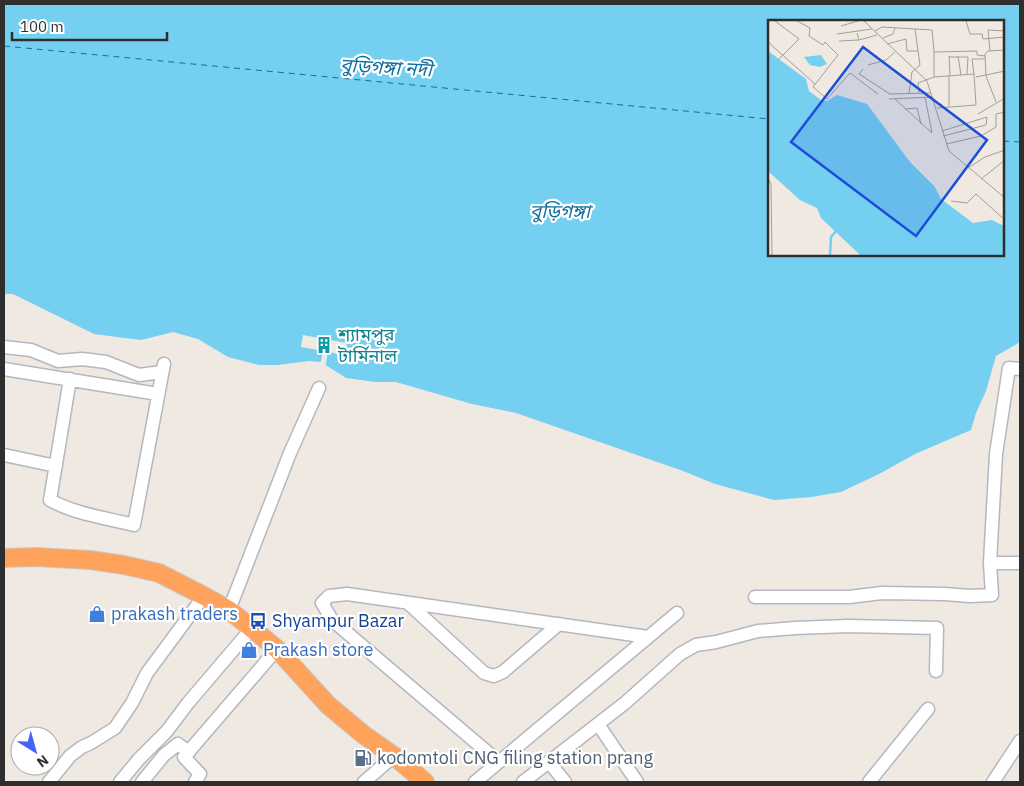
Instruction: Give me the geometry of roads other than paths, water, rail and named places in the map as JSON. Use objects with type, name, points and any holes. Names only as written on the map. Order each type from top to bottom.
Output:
[{"type":"highway","points":[[4,558],[90,560],[124,565],[159,573],[204,596],[229,610],[278,649],[328,705],[364,736],[394,756],[425,782]]},
{"type":"street","points":[[4,347],[31,350],[58,361],[82,359],[106,362],[139,375],[163,368],[134,525],[61,506],[50,500],[70,380]]},
{"type":"street","points":[[755,597],[849,596],[882,593],[992,595],[990,563],[998,436],[1009,368],[1020,369]]},
{"type":"street","points":[[4,369],[158,394]]},
{"type":"street","points":[[229,610],[290,453],[319,388]]},
{"type":"street","points":[[4,455],[56,466]]},
{"type":"street","points":[[990,563],[1020,563]]},
{"type":"street","points":[[500,762],[332,620],[322,603],[329,596],[348,594],[648,637]]},
{"type":"street","points":[[49,782],[70,756],[115,728],[132,703],[147,673],[204,596]]},
{"type":"street","points":[[408,603],[484,673],[494,676],[503,672],[559,624]]},
{"type":"street","points":[[475,782],[676,613]]},
{"type":"street","points":[[523,782],[625,703],[680,654],[696,645],[758,631],[839,626],[937,628],[936,671]]},
{"type":"street","points":[[120,782],[139,759],[167,731],[188,703],[252,628]]},
{"type":"street","points":[[195,782],[200,774],[184,757],[278,649]]},
{"type":"street","points":[[869,782],[928,709]]},
{"type":"street","points":[[598,724],[637,782]]},
{"type":"street","points":[[993,782],[1020,741]]},
{"type":"street","points":[[142,782],[164,755],[178,744],[189,752]]},
{"type":"street","points":[[364,782],[394,756]]},
{"type":"street","points":[[549,762],[564,782]]},
{"type":"water","name":"বুড়িগঙ্গা","points":[[4,4],[1020,4],[1020,342],[996,356],[986,391],[971,430],[915,454],[841,492],[774,500],[715,484],[516,413],[472,404],[396,382],[375,382],[346,378],[321,362],[309,361],[278,365],[259,365],[228,357],[198,339],[173,332],[141,340],[94,334],[13,294],[4,294]]},
{"type":"place","name":"শ্যামপুর টার্মিনাল","points":[[324,345]]},
{"type":"place","name":"prakash traders","points":[[97,614]]},
{"type":"place","name":"Shyampur Bazar","points":[[258,621]]},
{"type":"place","name":"Prakash store","points":[[249,650]]},
{"type":"place","name":"kodomtoli CNG filing station prang","points":[[363,758]]},
{"type":"water label","name":"বুড়িগঙ্গা নদী","points":[[386,67]]}]
